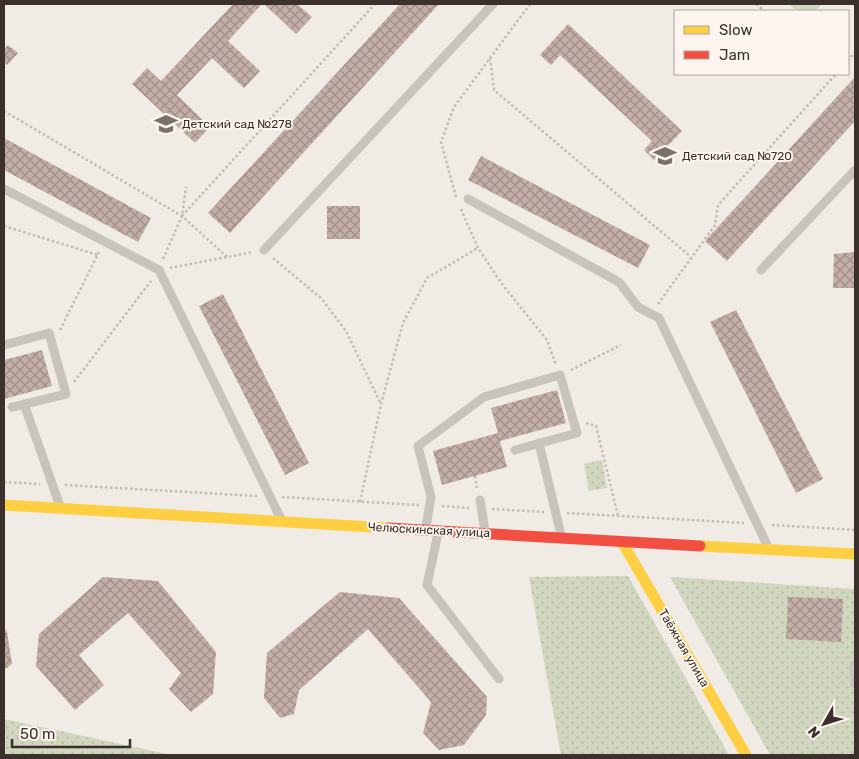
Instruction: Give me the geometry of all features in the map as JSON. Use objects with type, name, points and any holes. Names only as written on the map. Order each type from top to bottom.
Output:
[{"type":"street","name":"Челюскинская улица","points":[[4,505],[855,554]]},
{"type":"street","name":"Таёжная улица","points":[[622,542],[746,755]]},
{"type":"lane","points":[[264,250],[494,4]]},
{"type":"lane","points":[[761,270],[855,170]]},
{"type":"lane","points":[[4,189],[159,270],[282,522]]},
{"type":"lane","points":[[468,198],[619,282],[638,307],[660,318],[769,549]]},
{"type":"lane","points":[[4,344],[49,333],[66,394],[12,407]]},
{"type":"lane","points":[[426,530],[431,496],[418,446],[484,397],[560,375],[577,433],[515,450]]},
{"type":"lane","points":[[24,404],[61,508]]},
{"type":"lane","points":[[539,443],[561,538]]},
{"type":"lane","points":[[480,500],[486,533]]},
{"type":"lane","points":[[438,531],[428,585],[499,679]]},
{"type":"lane","points":[[854,665],[855,684]]},
{"type":"path","points":[[182,216],[375,4]]},
{"type":"path","points":[[456,198],[441,142],[454,107],[530,4]]},
{"type":"path","points":[[490,57],[494,90],[692,257]]},
{"type":"path","points":[[651,314],[715,224],[718,205],[833,75]]},
{"type":"path","points":[[4,111],[182,216],[227,257]]},
{"type":"path","points":[[66,394],[159,270],[182,216],[186,187]]},
{"type":"path","points":[[460,207],[478,248],[502,284],[547,340],[560,375],[621,345]]},
{"type":"path","points":[[4,226],[98,255]]},
{"type":"path","points":[[52,346],[104,242]]},
{"type":"path","points":[[360,502],[381,404],[402,323],[427,278],[478,248]]},
{"type":"path","points":[[159,270],[264,250],[322,299],[346,331],[381,404]]},
{"type":"path","points":[[574,420],[596,426],[618,516]]},
{"type":"green space","points":[[789,4],[822,4],[816,10],[796,10]]},
{"type":"green space","points":[[602,460],[607,488],[589,491],[584,464]]},
{"type":"green space","points":[[628,576],[729,755],[561,755],[529,577]]},
{"type":"green space","points":[[670,577],[855,589],[855,755],[770,755]]},
{"type":"green space","points":[[4,719],[172,755],[4,755]]},
{"type":"building","points":[[233,4],[262,4],[228,41],[260,71],[244,88],[212,58],[177,95],[210,127],[195,143],[132,84],[147,68],[161,81]]},
{"type":"building","points":[[264,4],[297,4],[312,17],[296,34]]},
{"type":"building","points":[[400,4],[439,4],[230,233],[208,213]]},
{"type":"building","points":[[568,24],[682,131],[654,160],[644,150],[652,141],[560,55],[551,65],[540,55]]},
{"type":"building","points":[[8,45],[18,53],[7,65],[4,62],[4,49]]},
{"type":"building","points":[[855,77],[855,121],[727,261],[705,241]]},
{"type":"building","points":[[4,138],[151,218],[138,242],[4,170]]},
{"type":"building","points":[[481,156],[650,245],[638,268],[468,180]]},
{"type":"building","points":[[327,206],[360,206],[360,239],[327,239]]},
{"type":"building","points":[[855,252],[855,288],[833,288],[834,254]]},
{"type":"building","points":[[223,294],[309,463],[285,475],[199,306]]},
{"type":"building","points":[[736,310],[823,479],[796,493],[710,322]]},
{"type":"building","points":[[42,350],[52,386],[4,399],[4,360]]},
{"type":"building","points":[[557,390],[566,423],[500,441],[507,467],[442,485],[433,451],[498,433],[491,408]]},
{"type":"building","points":[[103,577],[158,581],[216,652],[213,694],[191,712],[169,689],[181,673],[128,613],[79,655],[104,685],[75,710],[36,666],[39,634]]},
{"type":"building","points":[[340,592],[399,598],[487,697],[486,715],[464,745],[439,750],[423,733],[431,702],[368,629],[299,690],[294,714],[280,718],[264,698],[267,653]]},
{"type":"building","points":[[788,597],[843,599],[841,642],[786,639]]},
{"type":"building","points":[[4,628],[7,632],[12,664],[4,670]]},
{"type":"traffic: slow","points":[[4,505],[388,528]]},
{"type":"traffic: slow","points":[[622,542],[746,755]]},
{"type":"traffic: slow","points":[[700,546],[855,554]]},
{"type":"traffic: jam","points":[[388,528],[700,546]]},
{"type":"place","name":"Детский сад №278","points":[[166,124]]},
{"type":"place","name":"Детский сад №720","points":[[665,156]]}]
